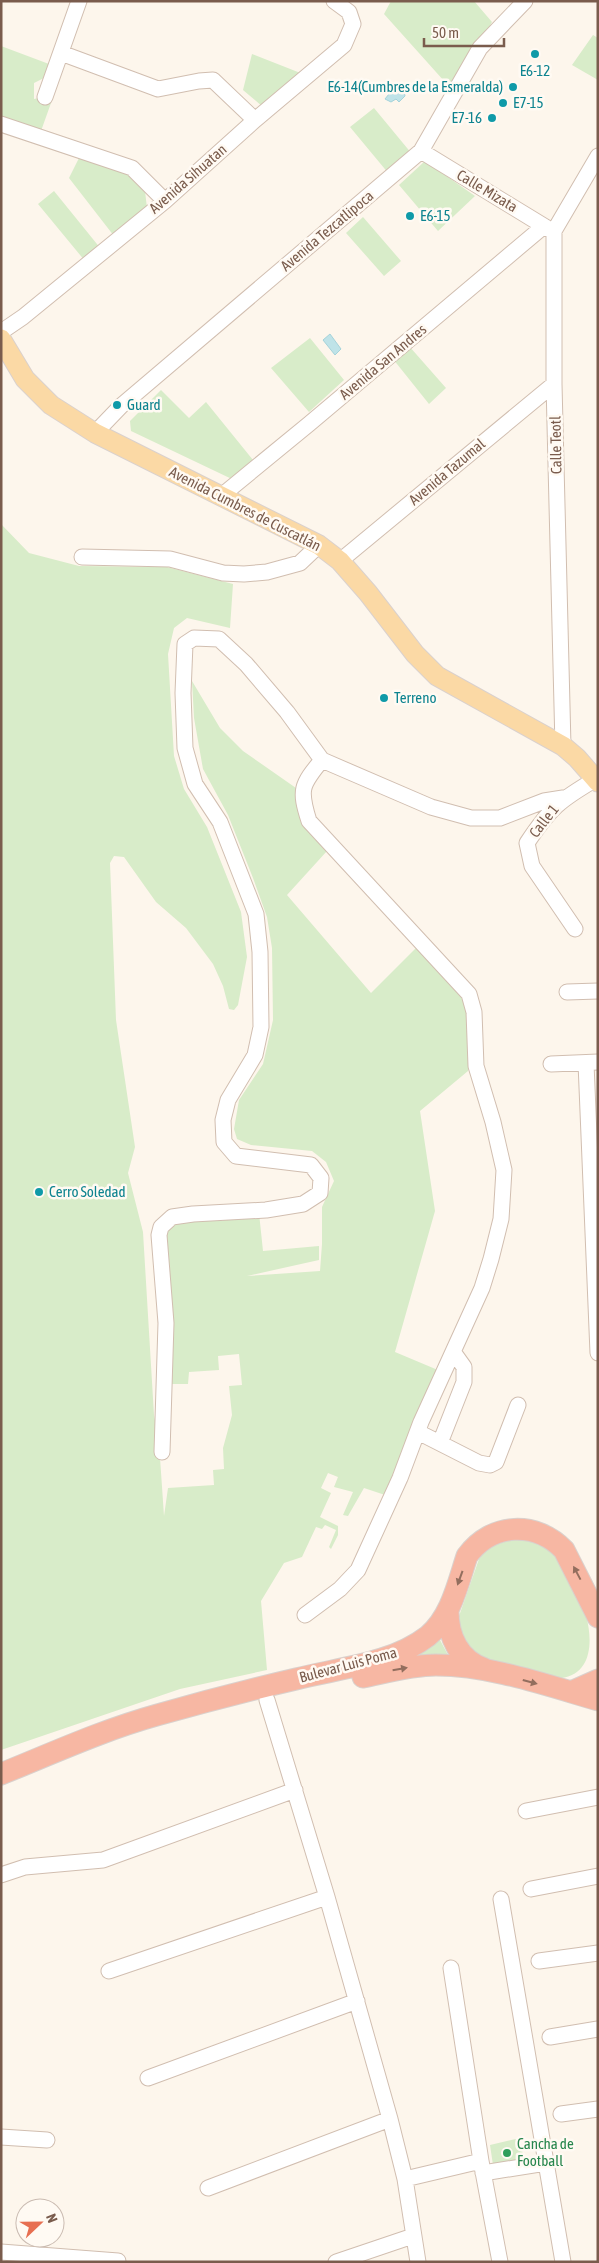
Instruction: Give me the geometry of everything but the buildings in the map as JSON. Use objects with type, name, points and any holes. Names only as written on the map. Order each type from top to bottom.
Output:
[{"type":"highway","name":"Bulevar Luis Poma","points":[[1,1774],[132,1722],[371,1661],[412,1646],[434,1631],[448,1611],[467,1556],[476,1544],[498,1532],[523,1528],[545,1535],[564,1550],[598,1617]]},
{"type":"highway","points":[[448,1611],[449,1631],[458,1649],[472,1663],[490,1671]]},
{"type":"highway","name":"Bulevar Luis Poma","points":[[1,1785],[129,1733],[334,1683],[418,1666],[436,1665],[490,1671],[598,1700]]},
{"type":"highway","points":[[570,1692],[598,1680]]},
{"type":"highway","points":[[268,1700],[268,1692],[284,1682]]},
{"type":"main road","name":"Avenida Cumbres de Cuscatlán","points":[[1,339],[25,379],[43,399],[95,432],[220,497],[319,545],[340,561],[368,593],[415,654],[437,676],[563,746],[577,758],[597,781]]},
{"type":"street","points":[[45,96],[79,1]]},
{"type":"street","name":"Avenida Sihuatan","points":[[1,332],[23,318],[165,201],[255,120],[344,45],[353,24],[349,12],[334,1]]},
{"type":"street","name":"Avenida Tezcatlipoca","points":[[95,432],[121,406],[421,150],[480,48],[525,1]]},
{"type":"street","points":[[61,53],[158,89],[213,80],[255,120]]},
{"type":"street","points":[[1,124],[132,168],[165,201]]},
{"type":"street","name":"Calle Mizata","points":[[421,150],[549,229]]},
{"type":"street","points":[[549,229],[598,156]]},
{"type":"street","name":"Calle Teotl","points":[[549,229],[563,746]]},
{"type":"street","name":"Avenida San Andres","points":[[220,497],[549,229]]},
{"type":"street","name":"Avenida Tazumal","points":[[340,561],[554,384]]},
{"type":"street","points":[[82,557],[170,559],[215,571],[244,574],[267,572],[300,563],[319,545]]},
{"type":"street","points":[[162,1452],[166,1323],[159,1236],[161,1227],[172,1217],[266,1210],[303,1204],[320,1193],[321,1178],[311,1165],[236,1156],[224,1142],[223,1120],[228,1100],[255,1055],[261,1027],[260,952],[256,914],[220,822],[196,784],[185,748],[185,644],[194,638],[219,638],[246,664],[288,712],[322,760],[431,807],[471,818],[500,818],[544,801],[563,798]]},
{"type":"street","points":[[305,1615],[340,1589],[358,1570],[400,1478],[418,1432],[482,1288],[501,1219],[504,1170],[493,1122],[476,1066],[474,1012],[469,994],[309,821],[302,797],[307,778],[322,760]]},
{"type":"street","name":"Calle 1","points":[[575,929],[532,866],[527,843],[549,811],[563,798],[597,781]]},
{"type":"street","points":[[567,992],[598,991]]},
{"type":"street","points":[[550,1064],[592,1063],[598,1353]]},
{"type":"street","points":[[440,1443],[464,1382],[464,1367],[454,1353]]},
{"type":"street","points":[[418,1432],[479,1463],[490,1465],[496,1462],[518,1405]]},
{"type":"street","points":[[268,1700],[327,1897],[390,2119],[406,2179],[418,2262]]},
{"type":"street","points":[[1,1875],[25,1867],[103,1860],[295,1790]]},
{"type":"street","points":[[526,1811],[598,1798]]},
{"type":"street","points":[[531,1889],[598,1876]]},
{"type":"street","points":[[109,1971],[327,1897]]},
{"type":"street","points":[[501,1899],[563,2262]]},
{"type":"street","points":[[539,1961],[598,1953]]},
{"type":"street","points":[[451,1968],[482,2167],[500,2262]]},
{"type":"street","points":[[148,2078],[357,2001]]},
{"type":"street","points":[[550,2037],[598,2029]]},
{"type":"street","points":[[560,2114],[598,2109]]},
{"type":"street","points":[[208,2188],[390,2119]]},
{"type":"street","points":[[1,2136],[47,2140]]},
{"type":"street","points":[[406,2179],[482,2167],[546,2163]]},
{"type":"street","points":[[336,2262],[413,2236]]},
{"type":"street","points":[[1,2252],[85,2260],[118,2261]]},
{"type":"green space","points":[[391,1],[474,1],[492,22],[453,91],[384,14]]},
{"type":"green space","points":[[593,35],[598,38],[598,80],[572,65]]},
{"type":"green space","points":[[1,46],[49,64],[46,77],[34,83],[34,99],[39,98],[51,103],[41,131],[1,120]]},
{"type":"green space","points":[[252,54],[303,74],[263,107],[243,90]]},
{"type":"green space","points":[[374,108],[412,154],[389,174],[350,127]]},
{"type":"green space","points":[[80,156],[127,171],[145,191],[147,208],[114,236],[69,178]]},
{"type":"green space","points":[[425,161],[475,196],[438,231],[399,185]]},
{"type":"green space","points":[[54,191],[101,249],[85,261],[38,204]]},
{"type":"green space","points":[[363,217],[401,261],[384,276],[346,233]]},
{"type":"green space","points":[[310,338],[344,380],[309,412],[271,368]]},
{"type":"green space","points":[[409,346],[446,388],[429,404],[393,359]]},
{"type":"green space","points":[[161,390],[189,418],[206,402],[253,460],[236,481],[131,431],[130,421]]},
{"type":"green space","points":[[1,524],[29,553],[79,566],[167,567],[233,584],[230,628],[187,618],[174,628],[168,654],[174,756],[184,789],[207,827],[241,912],[247,957],[238,1005],[234,1010],[229,1009],[223,986],[213,964],[186,928],[156,902],[124,857],[114,856],[110,863],[116,1020],[135,1147],[128,1173],[143,1232],[154,1415],[159,1443],[164,1516],[168,1488],[214,1485],[213,1470],[224,1469],[223,1448],[232,1415],[229,1386],[242,1385],[239,1354],[218,1356],[219,1370],[189,1372],[188,1384],[172,1384],[162,1232],[173,1221],[221,1215],[222,1221],[237,1214],[259,1213],[263,1251],[319,1246],[319,1260],[247,1276],[320,1271],[322,1207],[334,1181],[326,1162],[312,1151],[251,1145],[237,1139],[234,1129],[239,1100],[263,1064],[273,1020],[272,948],[267,917],[253,878],[228,815],[203,769],[194,718],[192,681],[220,728],[243,751],[296,788],[301,822],[327,851],[287,895],[371,993],[417,947],[466,994],[469,1014],[468,1071],[420,1111],[435,1211],[395,1352],[445,1373],[391,1497],[364,1488],[348,1516],[343,1515],[353,1492],[334,1487],[338,1477],[328,1473],[321,1488],[331,1493],[320,1517],[338,1526],[338,1535],[331,1549],[329,1547],[336,1530],[325,1525],[322,1529],[316,1527],[302,1557],[284,1563],[261,1601],[267,1670],[180,1689],[1,1750]]},
{"type":"green space","points":[[527,1535],[554,1552],[564,1562],[587,1619],[589,1646],[587,1657],[582,1667],[573,1674],[561,1678],[480,1659],[462,1642],[459,1616],[479,1559],[488,1547]]},
{"type":"green space","points":[[441,1632],[440,1640],[448,1655],[417,1661],[413,1655]]},
{"type":"green space","name":"Cancha de Football","points":[[520,2138],[524,2161],[493,2165],[490,2145]]},
{"type":"water","points":[[393,89],[404,90],[405,96],[399,102],[396,99],[391,102],[385,99]]},
{"type":"water","points":[[330,334],[341,349],[335,355],[323,340]]},
{"type":"place","name":"E6-12","points":[[535,54]]},
{"type":"place","name":"E6-14(Cumbres de la Esmeralda)","points":[[513,87]]},
{"type":"place","name":"E7-15","points":[[503,103]]},
{"type":"place","name":"E7-16","points":[[492,118]]},
{"type":"place","name":"E6-15","points":[[410,216]]},
{"type":"place","name":"Guard","points":[[117,405]]},
{"type":"place","name":"Terreno","points":[[384,698]]},
{"type":"place","name":"Cerro Soledad","points":[[39,1192]]},
{"type":"place","name":"Cancha de Football","points":[[507,2153]]}]
